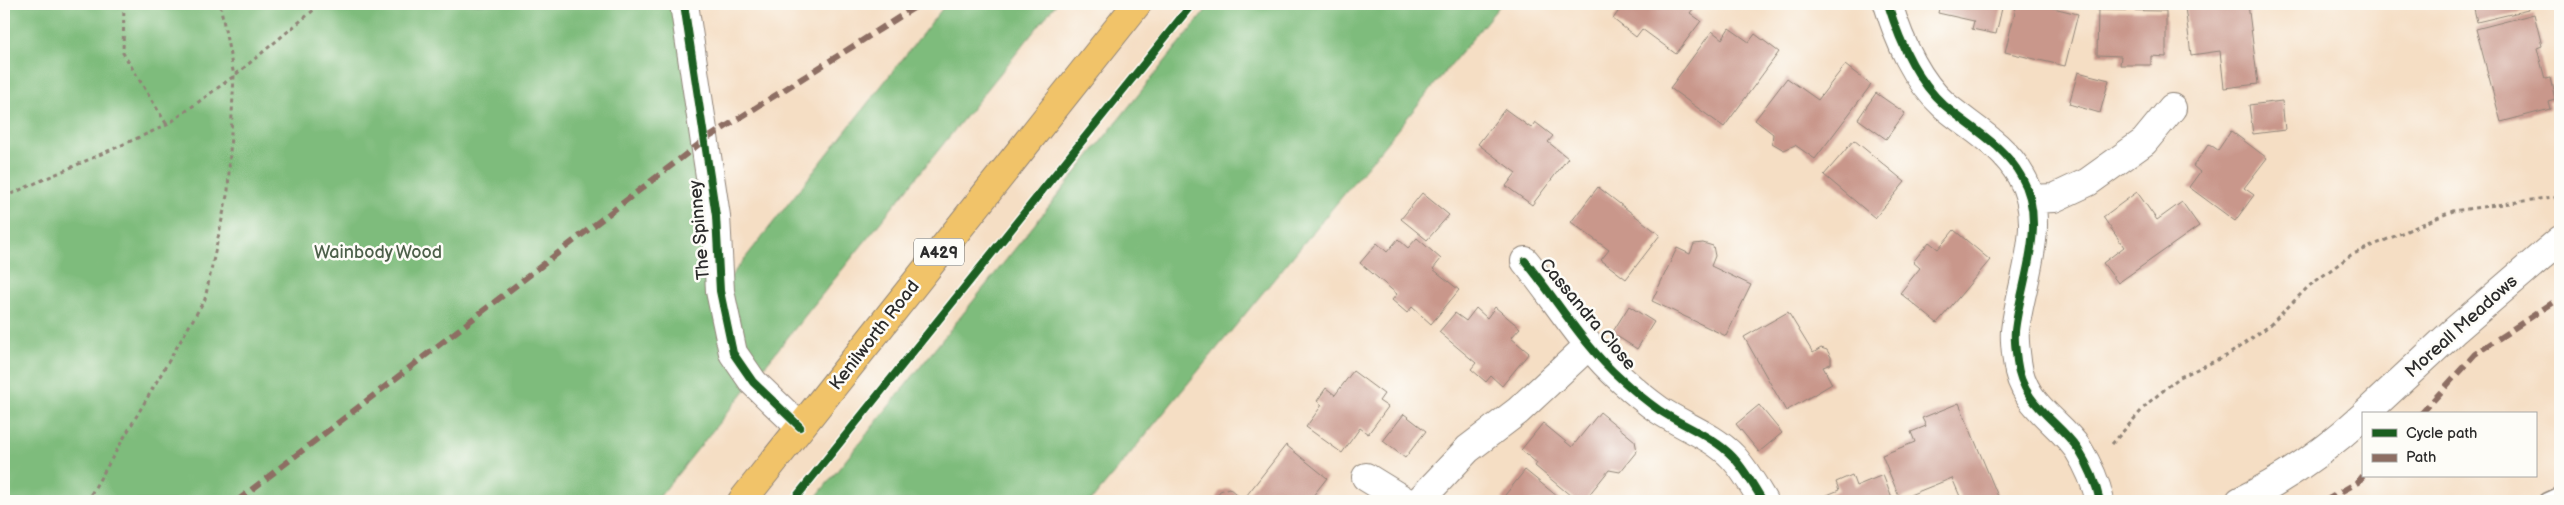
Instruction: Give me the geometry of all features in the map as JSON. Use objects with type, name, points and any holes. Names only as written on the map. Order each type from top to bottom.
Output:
[{"type":"main road","name":"Kenilworth Road","points":[[742,501],[1137,4]]},
{"type":"street","name":"The Spinney","points":[[684,4],[716,216],[720,291],[734,353],[752,382],[800,427]]},
{"type":"street","points":[[1888,4],[1895,27],[1923,82],[1944,104],[2007,155],[2022,177],[2030,199],[2032,248],[2015,333],[2017,364],[2032,398],[2045,416],[2078,449],[2091,473],[2100,501]]},
{"type":"street","points":[[2030,199],[2054,198],[2088,182],[2144,142],[2172,108]]},
{"type":"street","name":"Moreall Meadows","points":[[2367,412],[2453,332],[2560,240]]},
{"type":"street","name":"Cassandra Close","points":[[1525,261],[1589,345],[1619,378],[1639,395],[1732,456],[1747,474],[1763,501]]},
{"type":"street","name":"Cassandra Close","points":[[1419,501],[1468,449],[1518,411],[1589,345]]},
{"type":"street","name":"Moreall Meadows","points":[[2240,501],[2268,487],[2303,463],[2342,435],[2362,417]]},
{"type":"street","points":[[1366,477],[1405,501]]},
{"type":"lane","points":[[2547,501],[2560,495]]},
{"type":"path","points":[[124,4],[123,53],[167,125]]},
{"type":"path","points":[[87,501],[205,299],[228,191],[234,76],[220,4]]},
{"type":"path","points":[[4,197],[167,125],[234,76],[321,4]]},
{"type":"path","points":[[2091,473],[2148,403],[2180,377],[2228,355],[2269,326],[2309,286],[2351,255],[2453,211],[2560,196]]},
{"type":"green space","name":"Wainbody Wood","points":[[4,4],[684,4],[720,290],[946,4],[1056,4],[656,501],[4,501]]},
{"type":"green space","points":[[1211,4],[1501,4],[1091,501],[813,501]]},
{"type":"building","points":[[1613,4],[1697,4],[1690,13],[1701,21],[1676,54],[1642,29],[1636,37],[1613,19],[1620,9]]},
{"type":"building","points":[[1940,4],[2003,4],[1996,34],[1972,29],[1974,21],[1938,13]]},
{"type":"building","points":[[2017,4],[2037,4],[2078,14],[2065,66],[2005,52]]},
{"type":"building","points":[[2205,4],[2248,4],[2258,84],[2224,88],[2220,51],[2191,55],[2185,7]]},
{"type":"building","points":[[2473,4],[2527,4],[2528,10],[2477,22]]},
{"type":"building","points":[[2098,10],[2166,11],[2166,57],[2151,56],[2151,65],[2120,65],[2121,56],[2097,55]]},
{"type":"building","points":[[2534,14],[2542,46],[2537,48],[2545,79],[2550,78],[2555,99],[2548,101],[2550,109],[2501,122],[2476,29]]},
{"type":"building","points":[[1729,28],[1749,42],[1755,34],[1779,52],[1724,127],[1670,88],[1712,31],[1722,39]]},
{"type":"building","points":[[1845,65],[1871,85],[1815,159],[1795,145],[1784,150],[1772,143],[1773,134],[1755,120],[1787,78],[1818,100]]},
{"type":"building","points":[[2078,72],[2109,80],[2100,113],[2069,104]]},
{"type":"building","points":[[1876,93],[1905,113],[1886,139],[1858,119]]},
{"type":"building","points":[[2282,101],[2285,130],[2253,134],[2249,105]]},
{"type":"building","points":[[1505,109],[1531,128],[1535,122],[1553,136],[1548,142],[1568,158],[1532,205],[1506,186],[1516,173],[1478,144]]},
{"type":"building","points":[[2231,131],[2267,158],[2244,188],[2254,195],[2235,221],[2189,187],[2200,172],[2193,166],[2209,144],[2218,150]]},
{"type":"building","points":[[1854,140],[1905,182],[1875,218],[1824,175]]},
{"type":"building","points":[[1598,187],[1660,235],[1626,279],[1601,260],[1609,250],[1571,222]]},
{"type":"building","points":[[2137,192],[2157,220],[2182,202],[2199,226],[2118,283],[2103,263],[2124,247],[2103,217]]},
{"type":"building","points":[[1422,193],[1449,215],[1427,240],[1401,219]]},
{"type":"building","points":[[1954,230],[1990,260],[1937,323],[1900,293],[1920,268],[1913,262],[1929,242],[1938,249]]},
{"type":"building","points":[[1417,238],[1441,259],[1433,269],[1459,290],[1431,324],[1412,307],[1407,313],[1392,300],[1397,294],[1360,263],[1377,243],[1387,252],[1398,239],[1408,248]]},
{"type":"building","points":[[1703,243],[1713,246],[1715,256],[1711,266],[1751,285],[1726,336],[1652,301],[1677,248],[1690,254],[1694,244]]},
{"type":"building","points":[[1629,306],[1654,322],[1637,349],[1612,333]]},
{"type":"building","points":[[1495,307],[1520,328],[1511,338],[1529,353],[1502,386],[1491,376],[1486,382],[1471,369],[1476,363],[1439,332],[1455,313],[1466,321],[1476,308],[1487,318]]},
{"type":"building","points":[[1788,312],[1813,353],[1821,348],[1827,350],[1831,357],[1831,364],[1823,367],[1832,384],[1786,411],[1744,337]]},
{"type":"building","points":[[1353,371],[1384,394],[1379,401],[1388,407],[1368,434],[1360,428],[1342,453],[1306,427],[1322,405],[1317,401],[1326,388],[1335,395]]},
{"type":"building","points":[[1959,403],[2000,501],[1962,501],[1952,478],[1900,499],[1882,455],[1915,442],[1911,432],[1926,426],[1922,418]]},
{"type":"building","points":[[1759,405],[1782,433],[1759,452],[1736,424]]},
{"type":"building","points":[[1600,412],[1635,441],[1637,451],[1620,472],[1609,470],[1584,501],[1577,501],[1535,466],[1537,463],[1521,450],[1543,423],[1572,447]]},
{"type":"building","points":[[1404,414],[1426,431],[1405,458],[1383,441]]},
{"type":"building","points":[[1286,445],[1327,478],[1309,501],[1217,501],[1216,497],[1220,491],[1229,488],[1243,500]]},
{"type":"building","points":[[1525,470],[1563,501],[1504,501],[1502,499]]},
{"type":"building","points":[[1852,475],[1856,486],[1883,475],[1893,501],[1822,501],[1820,498],[1839,490],[1836,482]]},
{"type":"marked path","points":[[237,501],[703,141],[920,4]]},
{"type":"marked path","points":[[2423,412],[2475,354],[2560,298]]},
{"type":"marked path","points":[[2325,501],[2358,482],[2362,477]]},
{"type":"cycle path","points":[[684,4],[716,216],[720,291],[733,353],[753,382],[800,427]]},
{"type":"cycle path","points":[[793,501],[1192,4]]},
{"type":"cycle path","points":[[1888,4],[1897,31],[1916,71],[1944,105],[1986,137],[2005,155],[2021,176],[2029,194],[2033,213],[2033,233],[2015,335],[2020,376],[2033,400],[2070,438],[2078,449],[2091,474],[2100,501]]},
{"type":"cycle path","points":[[1525,261],[1582,337],[1607,366],[1654,407],[1707,437],[1725,450],[1741,467],[1763,501]]}]
